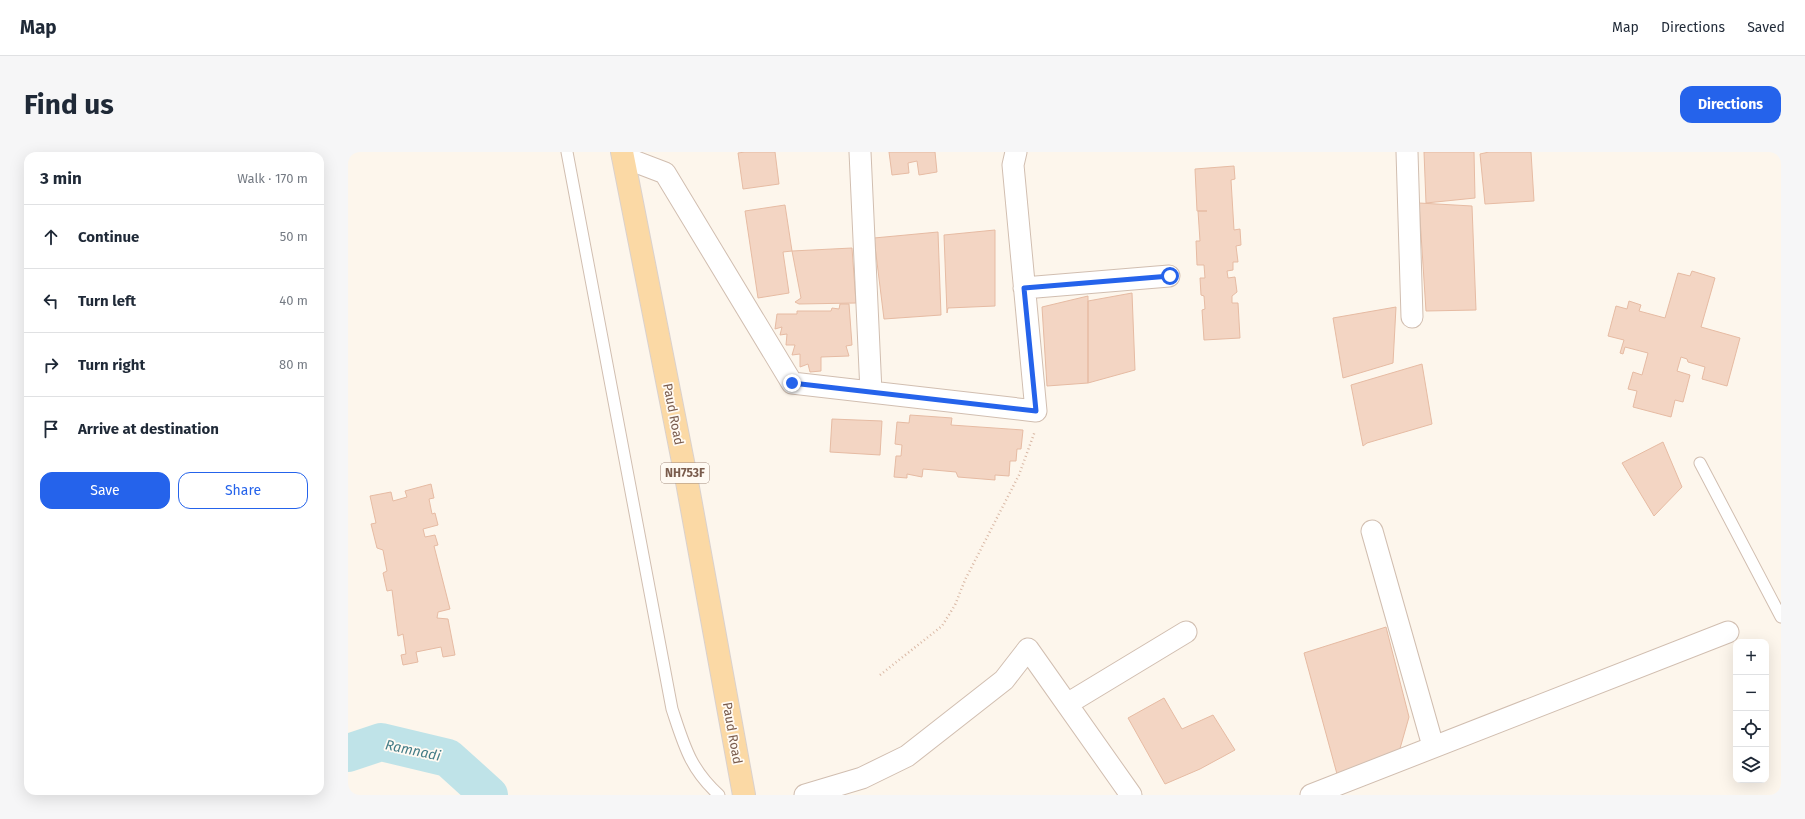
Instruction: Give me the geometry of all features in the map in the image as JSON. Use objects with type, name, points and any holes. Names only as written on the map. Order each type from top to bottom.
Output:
[{"type":"main road","name":"Paud Road","points":[[622,155],[689,490],[744,795]]},
{"type":"street","points":[[860,152],[871,392]]},
{"type":"street","points":[[622,155],[665,173],[792,383],[1036,411],[1013,166],[1016,152]]},
{"type":"street","points":[[1407,152],[1412,317]]},
{"type":"street","points":[[1024,288],[1170,276]]},
{"type":"street","points":[[1372,531],[1433,746]]},
{"type":"street","points":[[1067,704],[1186,632]]},
{"type":"street","points":[[1311,795],[1433,746],[1728,632]]},
{"type":"street","points":[[805,795],[862,778],[907,756],[1004,680],[1028,649],[1131,795]]},
{"type":"lane","points":[[567,152],[672,709],[687,752],[704,781],[719,795]]},
{"type":"lane","points":[[1700,463],[1781,617]]},
{"type":"path","points":[[880,675],[942,626],[955,605],[965,580],[1020,475],[1034,434],[1036,411]]},
{"type":"building","points":[[775,152],[779,184],[743,189],[738,153]]},
{"type":"building","points":[[889,152],[935,152],[937,172],[919,175],[917,161],[908,163],[909,173],[892,175]]},
{"type":"building","points":[[1424,152],[1474,152],[1475,198],[1426,203]]},
{"type":"building","points":[[1489,152],[1531,152],[1534,201],[1485,204],[1480,154]]},
{"type":"building","points":[[1234,166],[1235,179],[1231,180],[1234,230],[1240,229],[1241,245],[1236,246],[1238,262],[1233,262],[1233,270],[1227,271],[1228,278],[1235,277],[1237,292],[1232,296],[1232,303],[1238,303],[1240,338],[1204,340],[1202,310],[1205,309],[1204,296],[1201,295],[1200,278],[1205,278],[1204,265],[1197,265],[1196,241],[1200,241],[1195,169]]},
{"type":"building","points":[[1419,203],[1472,206],[1476,310],[1426,311]]},
{"type":"building","points":[[785,205],[792,251],[783,252],[789,293],[758,298],[745,211]]},
{"type":"building","points":[[995,230],[995,306],[948,308],[947,313],[944,235]]},
{"type":"building","points":[[938,232],[941,315],[884,319],[874,238]]},
{"type":"building","points":[[852,248],[856,303],[799,304],[795,302],[801,298],[792,251]]},
{"type":"building","points":[[1692,271],[1715,278],[1701,327],[1740,338],[1727,386],[1702,379],[1705,367],[1688,362],[1687,359],[1681,357],[1677,371],[1690,375],[1683,402],[1675,400],[1671,417],[1633,407],[1637,391],[1628,389],[1633,372],[1642,375],[1648,353],[1625,347],[1623,354],[1620,353],[1624,340],[1608,336],[1616,306],[1627,309],[1629,301],[1641,305],[1639,311],[1665,318],[1678,273],[1690,276]]},
{"type":"building","points":[[1132,293],[1135,370],[1088,383],[1088,301]]},
{"type":"building","points":[[1088,296],[1088,383],[1047,386],[1042,307]]},
{"type":"building","points":[[840,304],[849,304],[852,345],[846,346],[849,356],[821,357],[821,371],[810,372],[808,364],[800,367],[800,354],[792,355],[795,345],[786,345],[787,334],[780,335],[782,327],[775,329],[777,314],[797,314],[797,311],[831,311],[832,308],[839,309]]},
{"type":"building","points":[[1396,307],[1393,363],[1343,378],[1333,318]]},
{"type":"building","points":[[1422,364],[1432,424],[1367,443],[1363,446],[1351,385]]},
{"type":"building","points":[[910,415],[952,418],[951,425],[1023,430],[1021,449],[1017,449],[1016,461],[1010,461],[1009,476],[995,475],[995,480],[958,477],[956,472],[923,469],[922,477],[907,474],[907,478],[894,477],[896,456],[901,456],[902,445],[895,444],[897,422],[909,423]]},
{"type":"building","points":[[832,419],[882,421],[880,455],[830,452]]},
{"type":"building","points":[[1663,442],[1682,487],[1654,516],[1622,463]]},
{"type":"building","points":[[431,484],[434,498],[429,499],[432,514],[435,513],[438,525],[423,529],[425,537],[435,535],[438,545],[434,546],[450,609],[438,612],[437,618],[448,619],[455,655],[443,657],[441,647],[416,652],[418,662],[403,665],[401,655],[406,654],[403,634],[398,636],[392,590],[387,591],[383,573],[387,571],[383,550],[377,548],[371,524],[376,523],[370,496],[391,492],[393,501],[407,497],[405,491]]},
{"type":"building","points":[[1386,627],[1409,717],[1399,752],[1337,774],[1304,653]]},
{"type":"building","points":[[1164,698],[1182,729],[1213,715],[1235,750],[1200,769],[1165,784],[1128,718]]},
{"type":"waterway","name":"Ramnadi","points":[[348,753],[381,742],[448,758],[489,795]]},
{"type":"route","points":[[792,383],[1036,411],[1024,288],[1170,276]]}]
